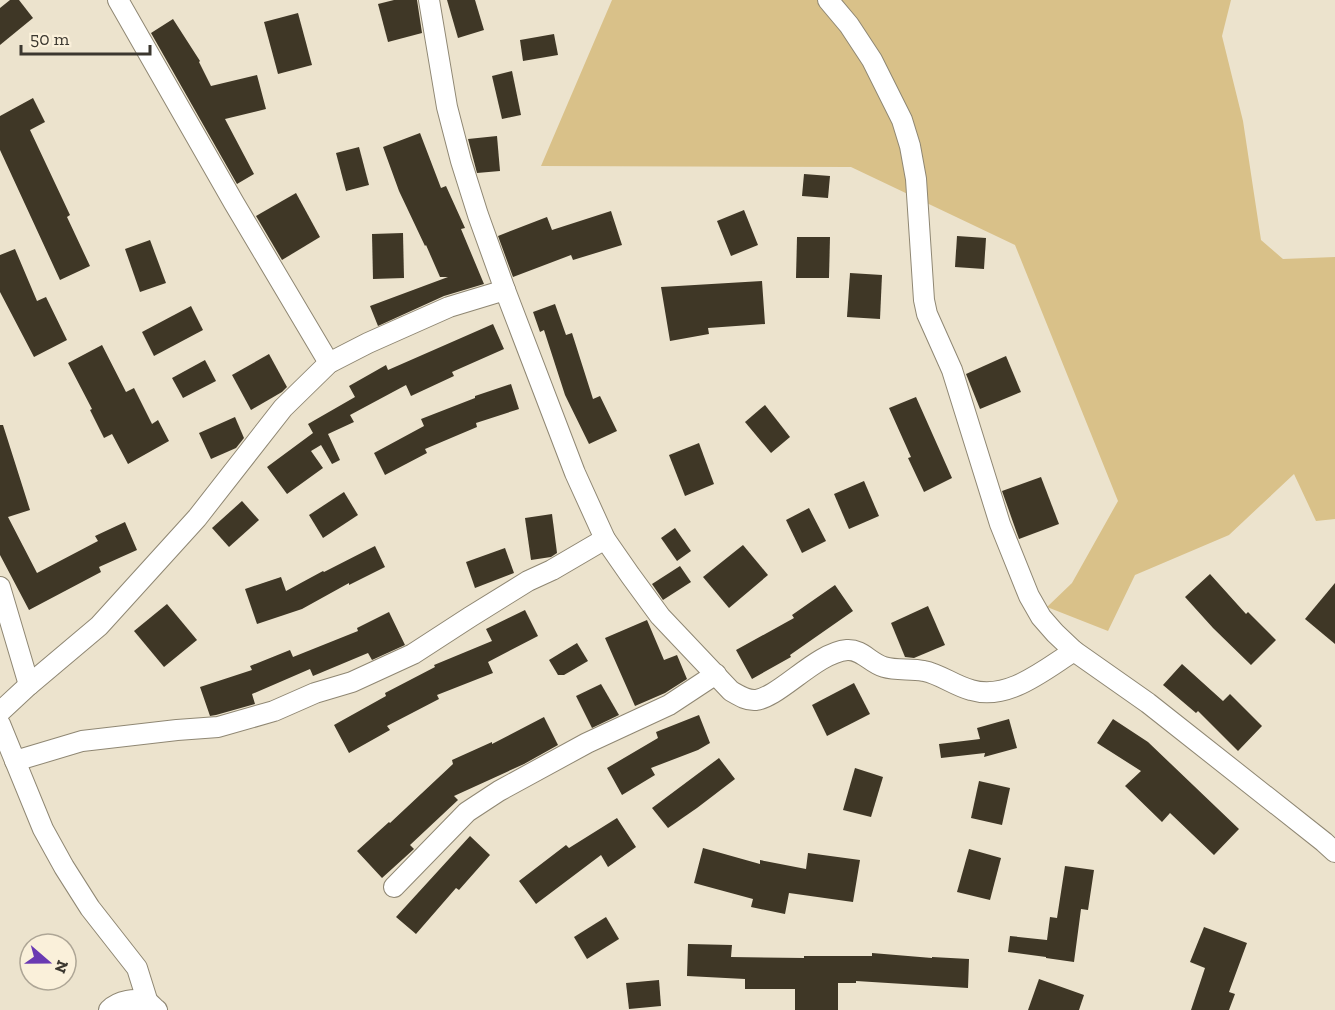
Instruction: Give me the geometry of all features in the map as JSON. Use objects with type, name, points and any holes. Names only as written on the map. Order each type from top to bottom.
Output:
[{"type":"street","points":[[118,0],[329,363]]},
{"type":"street","points":[[429,0],[447,107],[478,215],[575,473],[605,539],[630,575],[660,616],[730,691],[743,698],[755,700],[784,686],[825,657],[839,651],[851,650],[885,668],[926,671],[958,686],[973,691],[992,693],[1027,681],[1074,651]]},
{"type":"street","points":[[828,0],[849,25],[872,60],[902,120],[916,179],[924,300],[927,314],[952,370],[1000,524],[1029,596],[1048,625],[1074,651],[1148,703],[1335,852]]},
{"type":"street","points":[[0,712],[99,626],[197,518],[250,448],[284,408],[329,363],[368,343],[449,308],[505,290]]},
{"type":"street","points":[[15,760],[82,741],[218,727],[274,711],[315,693],[352,682],[412,654],[528,581],[552,570],[605,539]]},
{"type":"street","points":[[0,587],[29,685]]},
{"type":"street","points":[[394,887],[467,812],[499,791],[587,743],[669,705],[716,674]]},
{"type":"street","points":[[0,724],[44,829],[64,867],[90,908],[137,968],[152,1006]]},
{"type":"street","points":[[109,1010],[120,1002],[131,1000],[152,1006]]},
{"type":"shaded area","points":[[612,0],[1231,0],[1222,36],[1243,121],[1261,240],[1283,259],[1335,257],[1335,519],[1316,521],[1294,474],[1229,535],[1135,575],[1108,631],[1047,607],[1072,583],[1118,501],[1015,245],[851,167],[541,166]]},
{"type":"building","points":[[10,0],[19,0],[33,18],[0,45],[0,8]]},
{"type":"building","points":[[394,0],[417,0],[422,33],[388,42],[378,4]]},
{"type":"building","points":[[447,0],[475,0],[484,30],[458,38]]},
{"type":"building","points":[[298,13],[312,65],[278,74],[264,22]]},
{"type":"building","points":[[173,19],[200,61],[211,86],[257,75],[266,109],[225,119],[254,174],[237,184],[151,33]]},
{"type":"building","points":[[554,34],[558,55],[523,61],[520,40]]},
{"type":"building","points":[[512,71],[521,115],[502,119],[492,76]]},
{"type":"building","points":[[33,98],[45,122],[30,130],[70,215],[67,217],[90,266],[60,280],[0,150],[0,116]]},
{"type":"building","points":[[420,133],[441,188],[446,186],[465,228],[461,229],[484,284],[444,296],[378,326],[370,306],[448,277],[440,277],[399,191],[383,147]]},
{"type":"building","points":[[497,136],[500,171],[477,173],[468,139]]},
{"type":"building","points":[[359,147],[369,185],[346,191],[336,153]]},
{"type":"building","points":[[804,174],[830,176],[828,198],[802,196]]},
{"type":"building","points":[[296,193],[320,237],[282,260],[256,216]]},
{"type":"building","points":[[744,210],[758,245],[731,256],[717,221]]},
{"type":"building","points":[[611,211],[622,245],[573,260],[571,255],[513,277],[498,236],[547,217],[552,230]]},
{"type":"building","points":[[403,233],[404,278],[373,279],[372,234]]},
{"type":"building","points":[[957,236],[986,238],[984,269],[955,267]]},
{"type":"building","points":[[797,237],[830,237],[829,278],[796,278]]},
{"type":"building","points":[[150,240],[166,283],[140,292],[125,249]]},
{"type":"building","points":[[15,249],[37,301],[46,297],[67,340],[34,357],[0,292],[0,255]]},
{"type":"building","points":[[850,273],[882,275],[880,319],[847,317]]},
{"type":"building","points":[[762,281],[765,324],[708,328],[709,334],[670,341],[661,287]]},
{"type":"building","points":[[555,304],[566,335],[572,333],[593,399],[600,396],[617,431],[589,444],[565,395],[544,330],[540,332],[533,312]]},
{"type":"building","points":[[191,306],[203,330],[154,356],[142,332]]},
{"type":"building","points":[[493,324],[504,349],[452,372],[454,376],[411,396],[406,385],[350,415],[354,422],[328,434],[340,460],[332,464],[321,445],[311,451],[323,468],[287,494],[267,467],[313,433],[308,424],[355,397],[349,386],[386,365],[388,370]]},
{"type":"building","points":[[102,345],[126,392],[134,388],[152,424],[158,420],[169,441],[128,464],[112,434],[104,438],[68,363]]},
{"type":"building","points":[[269,354],[287,387],[251,410],[232,375]]},
{"type":"building","points":[[1006,356],[1021,392],[980,409],[966,374]]},
{"type":"building","points":[[205,360],[216,381],[183,398],[172,378]]},
{"type":"building","points":[[511,384],[519,409],[476,423],[477,427],[425,449],[427,453],[385,475],[374,453],[424,426],[421,419],[475,398],[475,396]]},
{"type":"building","points":[[916,397],[952,478],[924,492],[889,408]]},
{"type":"building","points":[[765,405],[790,437],[771,453],[745,422]]},
{"type":"building","points":[[235,417],[244,438],[236,448],[211,459],[199,433]]},
{"type":"building","points":[[0,425],[3,425],[30,510],[8,517],[37,573],[98,541],[95,536],[125,522],[137,550],[99,567],[101,572],[29,610],[0,555]]},
{"type":"building","points":[[699,443],[714,484],[685,496],[669,455]]},
{"type":"building","points":[[1041,477],[1059,524],[1019,539],[1002,491]]},
{"type":"building","points":[[864,481],[879,516],[849,529],[834,494]]},
{"type":"building","points":[[344,492],[358,515],[323,538],[309,515]]},
{"type":"building","points":[[242,501],[259,520],[229,547],[212,528]]},
{"type":"building","points":[[809,508],[826,541],[802,553],[786,520]]},
{"type":"building","points":[[552,514],[557,553],[551,557],[531,560],[525,518]]},
{"type":"building","points":[[675,528],[691,551],[677,561],[661,538]]},
{"type":"building","points":[[743,545],[768,575],[729,608],[703,577]]},
{"type":"building","points":[[375,546],[385,567],[349,585],[349,583],[302,609],[257,624],[245,589],[281,577],[286,591]]},
{"type":"building","points":[[505,548],[514,573],[475,588],[466,562]]},
{"type":"building","points":[[680,566],[691,582],[663,600],[652,584]]},
{"type":"building","points":[[1210,574],[1246,614],[1248,612],[1276,640],[1251,665],[1185,597]]},
{"type":"building","points":[[1335,583],[1335,644],[1305,619]]},
{"type":"building","points":[[835,585],[853,611],[790,655],[791,657],[752,679],[736,650],[794,618],[792,615]]},
{"type":"building","points":[[167,604],[197,640],[164,667],[134,631]]},
{"type":"building","points":[[928,606],[945,645],[914,658],[905,657],[891,623]]},
{"type":"building","points":[[525,610],[538,636],[488,662],[493,673],[437,695],[439,699],[387,726],[390,730],[349,753],[334,725],[386,696],[385,693],[435,667],[434,665],[492,641],[486,629]]},
{"type":"building","points":[[389,612],[405,645],[372,660],[368,653],[313,676],[310,669],[252,694],[255,704],[210,716],[200,687],[252,670],[250,666],[290,650],[293,657],[358,631],[357,628]]},
{"type":"building","points":[[647,620],[664,660],[677,655],[687,679],[665,693],[635,706],[605,638]]},
{"type":"building","points":[[577,643],[588,661],[564,675],[558,675],[549,660]]},
{"type":"building","points":[[1182,664],[1223,701],[1230,694],[1262,726],[1238,751],[1198,711],[1196,713],[1163,685]]},
{"type":"building","points":[[854,683],[870,714],[827,736],[812,705]]},
{"type":"building","points":[[601,684],[619,715],[592,728],[576,696]]},
{"type":"building","points":[[699,715],[710,743],[651,768],[655,775],[622,795],[607,768],[658,738],[656,732]]},
{"type":"building","points":[[544,717],[558,745],[524,764],[454,796],[458,800],[410,845],[414,849],[382,878],[357,851],[453,764],[452,760],[492,742],[492,744]]},
{"type":"building","points":[[1009,719],[1017,748],[984,757],[985,753],[941,758],[939,744],[980,739],[977,728]]},
{"type":"building","points":[[1113,719],[1148,742],[1239,829],[1214,855],[1170,813],[1162,822],[1125,786],[1141,771],[1097,743]]},
{"type":"building","points":[[719,758],[735,779],[668,828],[652,808]]},
{"type":"building","points":[[855,768],[883,777],[871,817],[843,810]]},
{"type":"building","points":[[979,781],[1010,788],[1002,825],[971,818]]},
{"type":"building","points":[[617,818],[636,847],[608,867],[601,855],[536,904],[519,881],[566,845],[569,848]]},
{"type":"building","points":[[470,836],[490,855],[459,890],[456,888],[416,934],[396,917]]},
{"type":"building","points":[[703,848],[760,864],[760,860],[806,869],[808,853],[860,860],[853,902],[789,893],[785,914],[751,907],[753,899],[694,883]]},
{"type":"building","points":[[969,849],[1001,858],[990,900],[957,892]]},
{"type":"building","points":[[1065,866],[1094,870],[1088,910],[1081,909],[1074,962],[1008,952],[1010,936],[1047,940],[1050,917],[1057,918]]},
{"type":"building","points":[[606,917],[619,939],[587,959],[574,937]]},
{"type":"building","points":[[1204,927],[1247,943],[1229,992],[1235,994],[1229,1010],[1191,1010],[1205,968],[1190,962]]},
{"type":"building","points":[[688,944],[732,945],[731,957],[804,958],[804,956],[872,956],[872,953],[969,959],[968,988],[856,981],[856,983],[838,983],[838,1010],[795,1010],[795,989],[745,989],[745,979],[687,976]]},
{"type":"building","points":[[1039,979],[1084,995],[1079,1010],[1028,1010]]},
{"type":"building","points":[[659,980],[661,1006],[629,1009],[626,983]]}]
